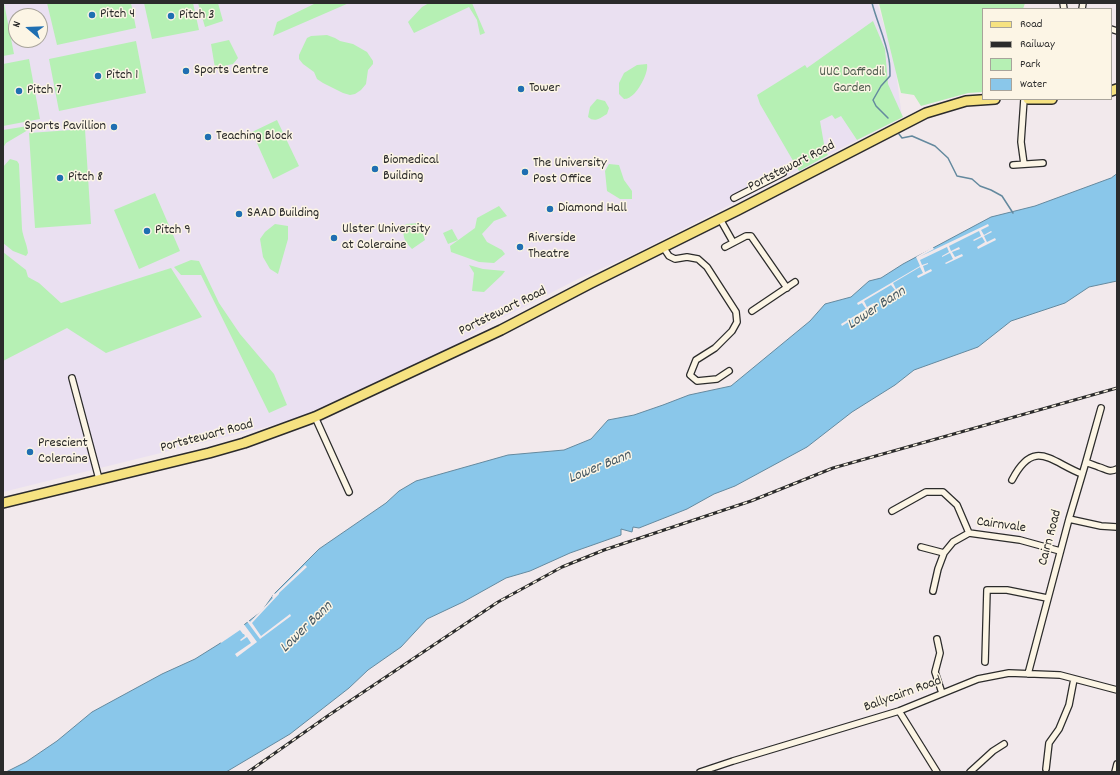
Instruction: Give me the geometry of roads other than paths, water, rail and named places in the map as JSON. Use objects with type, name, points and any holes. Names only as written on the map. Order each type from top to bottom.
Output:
[{"type":"main road","name":"Portstewart Road","points":[[3,503],[244,443],[315,417],[501,330],[926,113],[966,101],[982,100]]},
{"type":"street","points":[[1024,100],[1022,142],[1024,164]]},
{"type":"street","points":[[1013,165],[1043,163]]},
{"type":"street","name":"Portstewart Road","points":[[734,198],[783,172]]},
{"type":"street","points":[[720,219],[733,242]]},
{"type":"street","points":[[725,247],[746,236],[750,236],[753,238],[787,288]]},
{"type":"street","points":[[663,247],[669,256],[675,259],[687,257],[698,259],[707,267],[736,312],[737,322],[732,331],[716,348],[696,360],[690,375],[697,380],[717,379],[729,371]]},
{"type":"street","points":[[752,311],[795,282]]},
{"type":"street","points":[[72,378],[99,479]]},
{"type":"street","name":"Cairn Road","points":[[1028,674],[1068,519],[1101,408]]},
{"type":"street","points":[[315,417],[349,492]]},
{"type":"street","points":[[1012,480],[1022,463],[1030,458],[1038,456],[1047,456],[1073,471],[1082,474]]},
{"type":"street","points":[[1086,462],[1101,467],[1106,471],[1113,471],[1117,469]]},
{"type":"street","points":[[892,511],[926,492],[943,492],[957,505],[969,533]]},
{"type":"street","points":[[1068,519],[1101,526],[1117,527]]},
{"type":"street","name":"Cairnvale","points":[[933,591],[938,569],[944,553],[953,542],[969,533],[1020,540],[1060,551]]},
{"type":"street","points":[[921,548],[944,553]]},
{"type":"street","points":[[985,662],[987,590],[1007,590],[1048,598]]},
{"type":"street","points":[[937,639],[940,653],[935,672],[942,694]]},
{"type":"street","name":"Ballycairn Road","points":[[700,772],[900,711],[978,679],[1009,673],[1060,675],[1117,690]]},
{"type":"street","points":[[1046,769],[1049,743],[1059,729],[1069,705],[1074,679]]},
{"type":"street","points":[[900,711],[937,772]]},
{"type":"street","points":[[970,772],[1004,744]]},
{"type":"street","points":[[1114,772],[1117,764]]},
{"type":"water","name":"Lower Bann","points":[[1117,174],[1117,281],[1089,287],[1065,303],[1011,321],[978,347],[914,370],[895,385],[852,412],[807,447],[735,486],[714,494],[687,509],[639,528],[633,527],[632,532],[621,529],[621,535],[570,553],[530,571],[506,578],[463,602],[427,619],[401,647],[368,670],[349,688],[290,734],[226,772],[6,772],[26,762],[57,741],[92,712],[162,674],[195,659],[219,644],[262,611],[274,594],[319,549],[386,503],[399,491],[416,481],[508,455],[564,450],[591,439],[608,420],[634,415],[689,395],[731,386],[810,321],[825,304],[851,297],[869,281],[881,278],[903,264],[991,217],[1035,206],[1111,178]]},
{"type":"waterway","points":[[872,3],[886,45],[890,72],[890,76],[881,86],[873,100],[876,106],[888,118]]},
{"type":"waterway","points":[[899,134],[902,138],[912,136],[935,146],[948,158],[957,176],[972,179],[980,186],[1002,196],[1013,213]]},
{"type":"railway","points":[[248,772],[329,715],[498,602],[562,567],[604,550],[751,501],[833,468],[1117,388]]},
{"type":"place","name":"Pitch 4","points":[[92,15]]},
{"type":"place","name":"Pitch 3","points":[[171,16]]},
{"type":"place","name":"Sports Centre","points":[[186,71]]},
{"type":"place","name":"Pitch 1","points":[[98,76]]},
{"type":"place","name":"Tower","points":[[521,89]]},
{"type":"place","name":"Pitch 7","points":[[19,91]]},
{"type":"place","name":"Sports Pavillion","points":[[114,127]]},
{"type":"place","name":"Teaching Block","points":[[208,137]]},
{"type":"place","name":"Biomedical Building","points":[[375,169]]},
{"type":"place","name":"The University Post Office","points":[[525,172]]},
{"type":"place","name":"Pitch 8","points":[[60,178]]},
{"type":"place","name":"Diamond Hall","points":[[550,209]]},
{"type":"place","name":"SAAD Building","points":[[239,214]]},
{"type":"place","name":"Pitch 9","points":[[147,231]]},
{"type":"place","name":"Ulster University at Coleraine","points":[[334,238]]},
{"type":"place","name":"Riverside Theatre","points":[[520,247]]},
{"type":"place","name":"Prescient Coleraine","points":[[30,452]]},
{"type":"park label","name":"UUC Daffodil Garden","points":[[852,82]]}]
